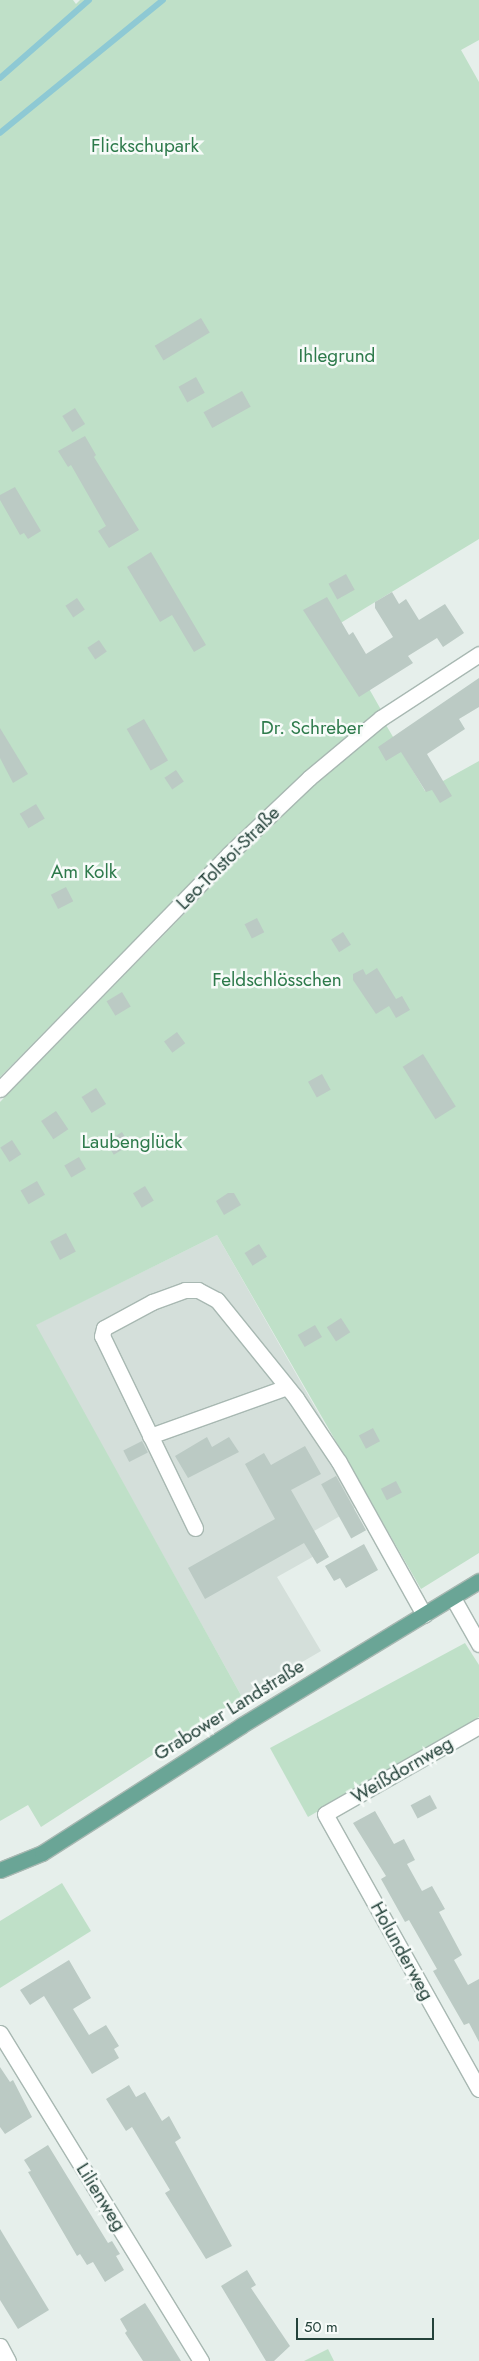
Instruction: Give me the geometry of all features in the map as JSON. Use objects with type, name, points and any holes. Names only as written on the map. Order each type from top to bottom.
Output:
[{"type":"main road","name":"Grabower Landstraße","points":[[0,1870],[42,1853],[242,1725],[479,1581]]},
{"type":"street","name":"Leo-Tolstoi-Straße","points":[[0,1089],[228,855],[309,778],[381,718],[479,654]]},
{"type":"street","points":[[194,1528],[102,1336],[104,1328],[152,1302],[185,1290],[198,1290],[217,1300],[287,1387],[339,1462],[424,1615]]},
{"type":"street","points":[[150,1436],[287,1387]]},
{"type":"street","points":[[453,1598],[479,1644]]},
{"type":"street","name":"Weißdornweg","points":[[325,1814],[479,1726]]},
{"type":"street","name":"Holunderweg","points":[[325,1814],[479,2088]]},
{"type":"street","name":"Lilienweg","points":[[0,2033],[201,2361]]},
{"type":"street","points":[[0,2346],[8,2361]]},
{"type":"shaded area","points":[[217,1235],[368,1500],[314,1531],[325,1550],[277,1577],[321,1651],[242,1697],[35,1325]]},
{"type":"green space","points":[[0,0],[73,0],[76,4],[80,0],[479,0],[479,40],[461,50],[479,82],[479,539],[334,627],[380,708],[386,725],[425,791],[479,761],[479,1553],[421,1589],[217,1235],[36,1325],[242,1697],[41,1827],[28,1805],[0,1821],[0,1102],[197,901],[188,886],[0,1077]]},
{"type":"green space","points":[[465,1643],[479,1665],[479,1717],[308,1817],[270,1748]]},
{"type":"green space","points":[[62,1883],[91,1931],[0,1988],[0,1921]]},
{"type":"green space","points":[[328,2349],[334,2361],[304,2361]]},
{"type":"building","points":[[201,318],[210,333],[163,360],[155,346]]},
{"type":"building","points":[[196,377],[205,393],[187,402],[179,387]]},
{"type":"building","points":[[242,391],[251,407],[212,428],[204,412]]},
{"type":"building","points":[[75,408],[85,424],[72,432],[62,416]]},
{"type":"building","points":[[85,436],[96,455],[94,457],[139,530],[109,548],[98,531],[106,526],[71,465],[68,467],[58,451]]},
{"type":"building","points":[[15,487],[41,531],[28,539],[24,533],[20,535],[0,500],[0,495]]},
{"type":"building","points":[[151,552],[206,645],[194,652],[172,615],[160,622],[127,567]]},
{"type":"building","points":[[346,574],[355,590],[337,599],[329,584]]},
{"type":"building","points":[[392,592],[399,604],[406,599],[419,620],[445,604],[464,633],[443,647],[437,638],[408,656],[413,663],[359,697],[303,610],[327,597],[349,635],[353,632],[366,654],[393,637],[375,608],[375,602]]},
{"type":"building","points":[[77,598],[85,610],[73,617],[65,606]]},
{"type":"building","points":[[99,640],[107,652],[95,659],[87,648]]},
{"type":"building","points":[[479,678],[479,707],[459,719],[465,729],[427,754],[452,796],[440,803],[432,790],[426,792],[401,752],[386,761],[378,747]]},
{"type":"building","points":[[144,719],[168,761],[151,771],[127,729]]},
{"type":"building","points":[[0,728],[28,774],[13,783],[0,758]]},
{"type":"building","points":[[176,770],[184,782],[172,789],[164,778]]},
{"type":"building","points":[[36,804],[45,819],[28,828],[20,814]]},
{"type":"building","points":[[66,887],[73,901],[58,909],[51,895]]},
{"type":"building","points":[[257,918],[264,932],[252,939],[245,924]]},
{"type":"building","points":[[343,932],[351,945],[339,952],[331,939]]},
{"type":"building","points":[[377,968],[396,999],[402,996],[410,1010],[396,1018],[389,1006],[376,1014],[353,980],[353,974],[363,969],[366,975]]},
{"type":"building","points":[[122,992],[131,1007],[115,1016],[107,1001]]},
{"type":"building","points":[[177,1032],[185,1043],[172,1053],[164,1041]]},
{"type":"building","points":[[423,1054],[456,1107],[436,1119],[403,1067]]},
{"type":"building","points":[[322,1074],[331,1090],[317,1098],[308,1082]]},
{"type":"building","points":[[96,1088],[106,1104],[92,1113],[82,1097]]},
{"type":"building","points":[[56,1111],[68,1129],[53,1139],[41,1121]]},
{"type":"building","points":[[122,1132],[130,1145],[114,1155],[106,1142]]},
{"type":"building","points":[[12,1140],[21,1154],[10,1162],[0,1148]]},
{"type":"building","points":[[79,1157],[86,1169],[71,1178],[64,1166]]},
{"type":"building","points":[[37,1181],[45,1195],[29,1204],[21,1190]]},
{"type":"building","points":[[145,1186],[154,1201],[142,1208],[133,1193]]},
{"type":"building","points":[[228,1193],[234,1193],[241,1205],[224,1215],[216,1201]]},
{"type":"building","points":[[66,1233],[76,1252],[60,1260],[50,1241]]},
{"type":"building","points":[[259,1244],[267,1257],[253,1266],[245,1253]]},
{"type":"building","points":[[341,1318],[350,1332],[336,1342],[327,1327]]},
{"type":"building","points":[[315,1325],[322,1337],[305,1347],[298,1335]]},
{"type":"building","points":[[373,1428],[380,1441],[366,1449],[359,1436]]},
{"type":"building","points":[[207,1437],[212,1447],[229,1437],[239,1452],[188,1478],[175,1456]]},
{"type":"building","points":[[142,1441],[148,1453],[129,1462],[123,1451]]},
{"type":"building","points":[[305,1446],[321,1474],[291,1490],[329,1557],[317,1564],[304,1543],[205,1599],[188,1568],[275,1519],[245,1464],[264,1453],[271,1465]]},
{"type":"building","points":[[336,1476],[366,1530],[351,1538],[321,1484]]},
{"type":"building","points":[[396,1481],[402,1493],[387,1500],[381,1489]]},
{"type":"building","points":[[364,1544],[378,1570],[346,1588],[340,1578],[334,1581],[325,1566]]},
{"type":"building","points":[[430,1795],[437,1808],[418,1819],[411,1805]]},
{"type":"building","points":[[375,1811],[394,1844],[404,1839],[415,1860],[407,1864],[422,1891],[432,1886],[445,1909],[439,1912],[462,1955],[454,1960],[468,1985],[479,1979],[479,2042],[469,2023],[464,2025],[433,1971],[437,1969],[409,1920],[405,1922],[381,1879],[386,1876],[353,1823]]},
{"type":"building","points":[[69,1960],[91,1998],[73,2009],[89,2035],[106,2025],[119,2046],[114,2049],[119,2058],[92,2074],[44,1996],[30,2005],[20,1990]]},
{"type":"building","points":[[0,2067],[10,2082],[13,2080],[32,2117],[5,2134],[0,2127]]},
{"type":"building","points":[[129,2085],[136,2097],[145,2092],[162,2121],[169,2116],[181,2138],[175,2142],[232,2246],[206,2259],[165,2193],[170,2190],[132,2127],[126,2131],[106,2099]]},
{"type":"building","points":[[48,2145],[108,2243],[112,2241],[120,2254],[116,2256],[124,2270],[105,2282],[93,2262],[87,2265],[80,2254],[77,2256],[28,2172],[31,2171],[24,2160]]},
{"type":"building","points":[[0,2229],[49,2310],[18,2329],[0,2300]]},
{"type":"building","points":[[247,2270],[256,2285],[251,2288],[290,2346],[274,2361],[266,2361],[221,2286]]},
{"type":"building","points":[[145,2303],[181,2361],[143,2361],[125,2333],[127,2331],[120,2319]]},
{"type":"waterway","points":[[0,78],[89,0]]},
{"type":"waterway","points":[[0,133],[163,0]]},
{"type":"park label","name":"Flickschupark","points":[[145,146]]},
{"type":"park label","name":"Ihlegrund","points":[[337,356]]},
{"type":"park label","name":"Dr. Schreber","points":[[312,728]]},
{"type":"park label","name":"Am Kolk","points":[[84,872]]},
{"type":"park label","name":"Feldschlösschen","points":[[277,980]]},
{"type":"park label","name":"Laubenglück","points":[[132,1142]]}]
